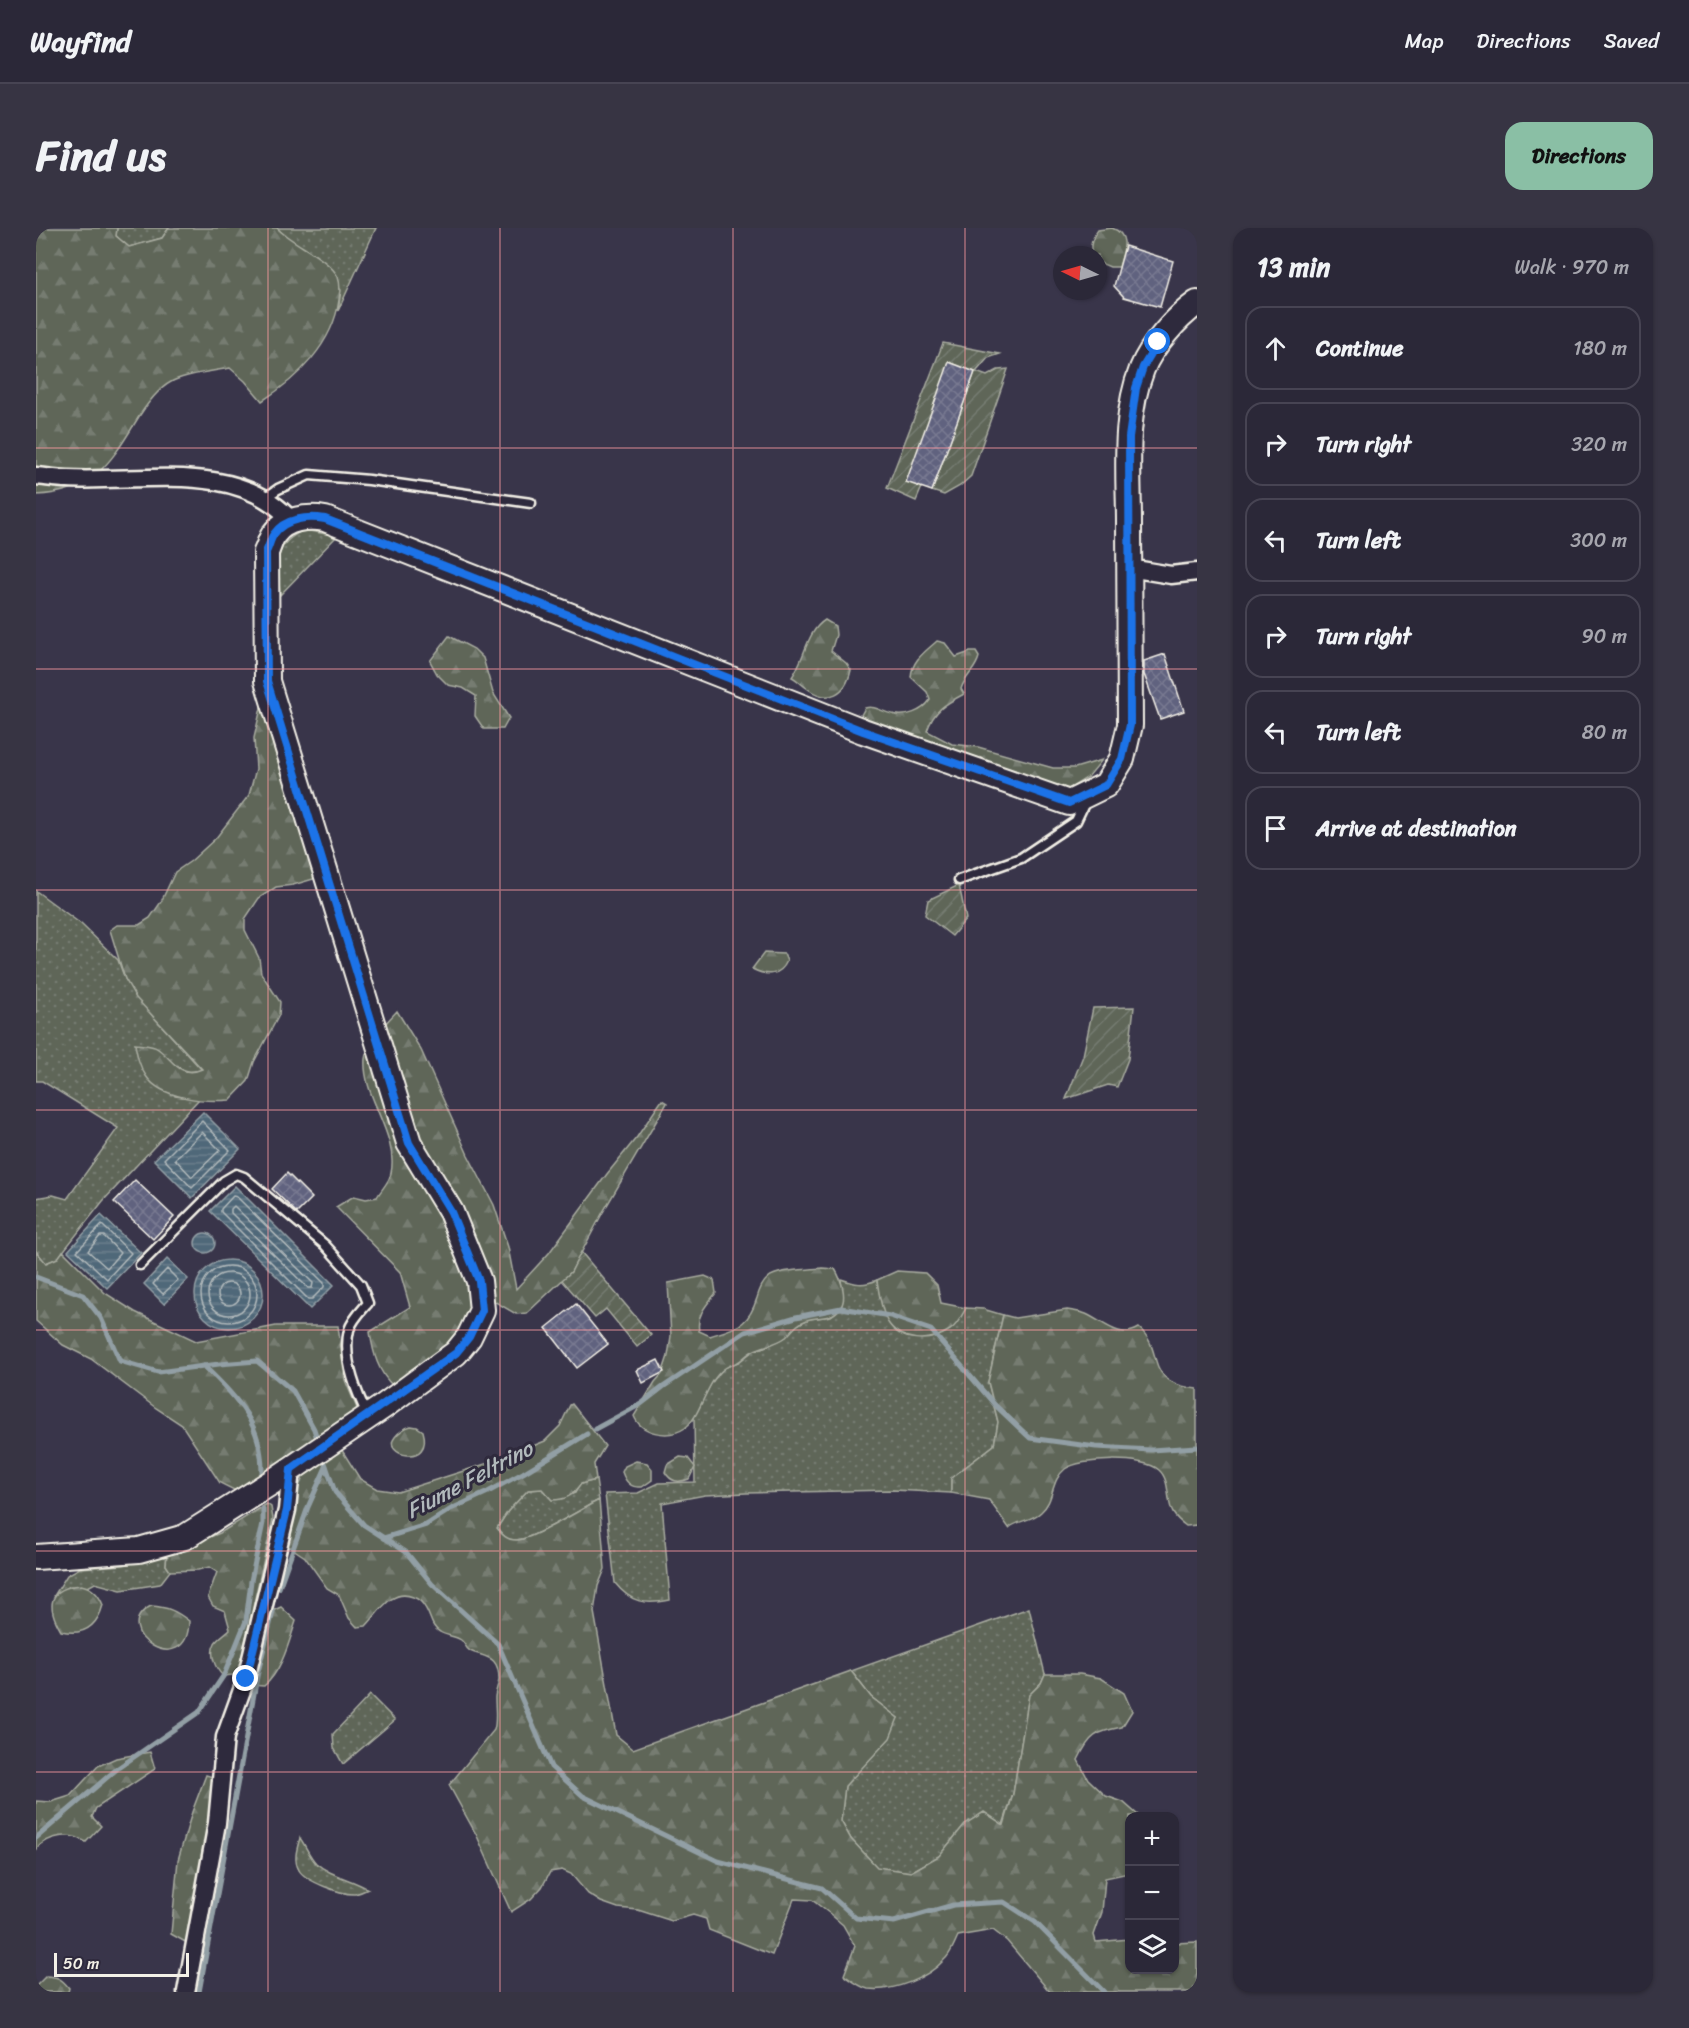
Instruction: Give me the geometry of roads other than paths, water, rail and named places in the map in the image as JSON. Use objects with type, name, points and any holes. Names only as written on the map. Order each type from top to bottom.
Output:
[{"type":"street","points":[[36,1557],[139,1550],[185,1537],[291,1469],[456,1353],[469,1337],[482,1310],[479,1281],[451,1212],[409,1143],[267,681],[266,552],[274,533],[292,521],[309,516],[325,519],[863,731],[1069,803],[1106,785],[1122,759],[1130,725],[1129,437],[1136,388],[1143,367],[1158,342],[1185,312],[1197,303]]},
{"type":"street","points":[[36,476],[69,479],[189,477],[235,486],[265,498],[281,508],[292,521]]},
{"type":"street","points":[[1129,568],[1171,575],[1197,572]]},
{"type":"street","points":[[186,1992],[217,1823],[225,1737],[249,1668],[287,1510],[291,1469]]},
{"type":"lane","points":[[265,498],[278,489],[309,475],[369,480],[531,503]]},
{"type":"lane","points":[[959,880],[1021,858],[1076,821],[1089,794]]},
{"type":"lane","points":[[140,1265],[224,1181],[236,1174],[244,1177],[325,1245],[361,1286],[368,1303],[350,1328],[349,1363],[355,1389],[368,1416]]},
{"type":"water","points":[[203,1112],[240,1149],[192,1198],[154,1160]]},
{"type":"water","points":[[235,1186],[334,1285],[310,1309],[210,1211]]},
{"type":"water","points":[[101,1215],[141,1253],[107,1288],[68,1251]]},
{"type":"water","points":[[205,1233],[212,1236],[215,1243],[212,1250],[205,1253],[198,1250],[195,1243],[198,1236]]},
{"type":"water","points":[[167,1259],[188,1279],[164,1304],[144,1284]]},
{"type":"water","points":[[229,1260],[242,1262],[253,1270],[261,1281],[263,1294],[261,1307],[253,1318],[242,1326],[229,1328],[216,1326],[205,1318],[197,1307],[195,1294],[197,1281],[205,1270],[216,1262]]},
{"type":"waterway","name":"Fiume Feltrino","points":[[36,1277],[83,1295],[101,1318],[120,1361],[158,1372],[257,1361],[293,1391],[314,1429],[318,1442]]},
{"type":"waterway","name":"Fiume Feltrino","points":[[595,1429],[641,1404],[745,1332],[796,1317],[841,1308],[890,1316],[931,1330],[995,1405],[1030,1438],[1096,1447],[1151,1450],[1197,1447]]},
{"type":"waterway","points":[[204,1366],[238,1401],[253,1427],[258,1441],[262,1474]]},
{"type":"waterway","name":"Fiume Feltrino","points":[[384,1538],[426,1525],[451,1509],[523,1473],[587,1434]]},
{"type":"waterway","points":[[323,1457],[335,1492],[364,1525],[406,1552],[432,1584],[498,1644],[551,1767],[583,1796],[718,1861],[822,1888],[856,1918],[894,1922],[953,1905],[1004,1902],[1035,1922],[1104,1992]]},
{"type":"waterway","points":[[279,1588],[308,1507],[326,1467]]},
{"type":"waterway","points":[[36,1838],[118,1768],[199,1712],[224,1675],[246,1621],[251,1581],[263,1523],[263,1509]]},
{"type":"waterway","points":[[199,1992],[258,1672],[273,1612]]}]
